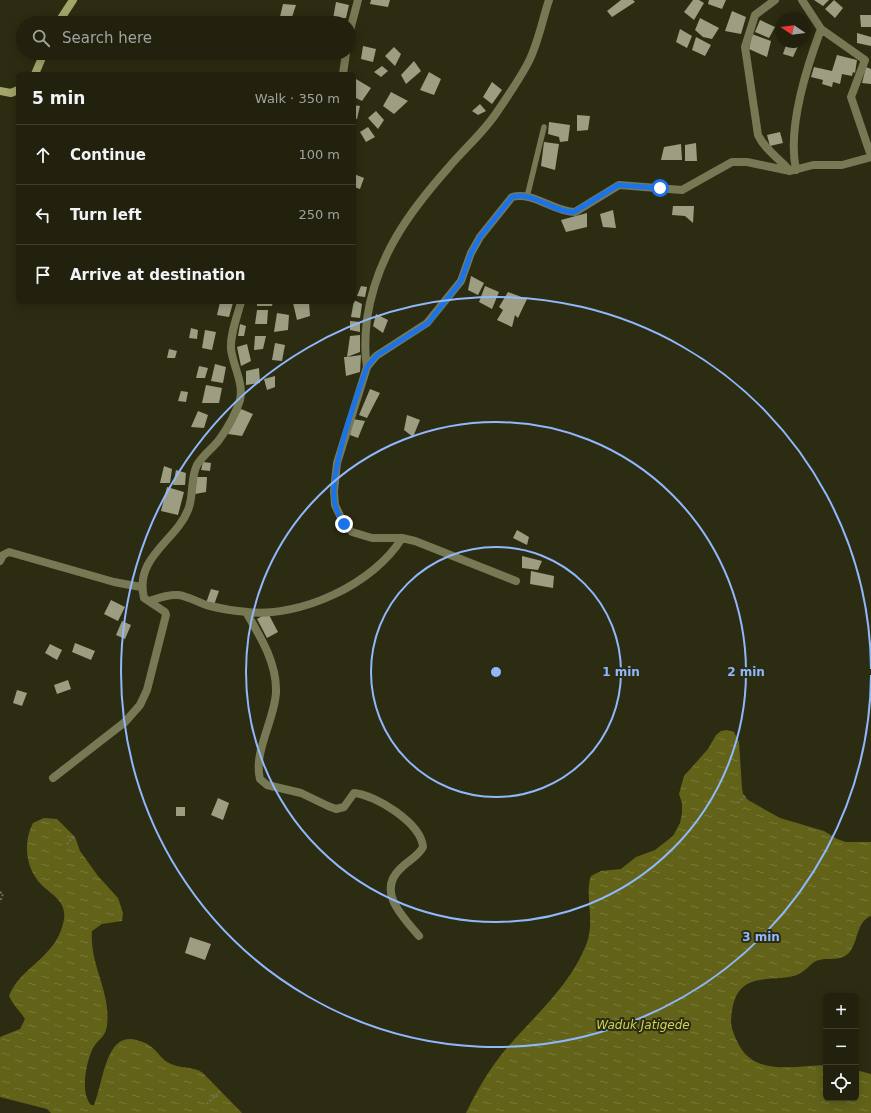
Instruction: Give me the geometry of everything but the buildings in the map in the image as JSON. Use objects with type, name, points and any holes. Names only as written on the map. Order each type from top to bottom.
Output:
[{"type":"street","points":[[63,16],[73,0]]},
{"type":"street","points":[[354,16],[358,0]]},
{"type":"street","points":[[367,367],[364,342],[369,304],[388,249],[411,213],[427,192],[477,138],[496,113],[527,64],[549,0]]},
{"type":"street","points":[[775,0],[756,15],[745,47],[758,135],[761,142],[793,171]]},
{"type":"street","points":[[516,581],[450,553],[402,538],[372,538],[352,532],[344,524],[335,505],[334,491],[337,463],[367,367],[376,356],[428,323],[461,281],[471,253],[480,237],[512,197],[527,197],[566,212],[574,212],[618,185],[682,190],[732,162],[747,162],[793,171],[813,166],[842,165],[871,156],[851,97],[865,60],[821,29],[802,0]]},
{"type":"street","points":[[793,171],[793,143],[803,82],[821,29]]},
{"type":"street","points":[[35,72],[41,60]]},
{"type":"street","points":[[343,72],[345,60]]},
{"type":"street","points":[[0,91],[11,93],[16,91]]},
{"type":"street","points":[[53,778],[125,722],[144,698],[166,615],[165,612],[144,598],[141,587],[150,561],[158,548],[179,527],[189,508],[196,467],[204,454],[219,441],[240,398],[240,384],[232,354],[231,341],[240,304]]},
{"type":"street","points":[[148,601],[165,596],[179,595],[210,606],[246,612],[283,612],[298,609],[318,601],[375,569],[388,557],[402,538]]},
{"type":"street","points":[[0,561],[3,555],[9,552],[114,582],[141,587]]},
{"type":"street","points":[[246,612],[264,644],[275,679],[276,692],[274,706],[259,765],[260,778],[267,785],[301,793],[336,809],[344,807],[354,793],[368,796],[390,807],[406,821],[418,835],[423,847],[420,852],[396,874],[391,885],[391,894],[395,906],[418,936]]},
{"type":"lane","points":[[527,197],[544,127]]},
{"type":"path","points":[[738,803],[745,796]]},
{"type":"path","points":[[67,844],[74,836]]},
{"type":"path","points":[[0,892],[3,894],[0,902]]},
{"type":"path","points":[[208,1104],[220,1091]]},
{"type":"water","name":"Waduk Jatigede","points":[[727,730],[734,732],[739,742],[742,788],[743,794],[748,800],[780,818],[824,831],[837,839],[846,842],[871,842],[871,916],[865,919],[861,924],[852,949],[843,957],[816,961],[802,973],[785,978],[764,979],[750,983],[743,987],[735,999],[731,1021],[737,1041],[744,1052],[753,1060],[764,1065],[776,1067],[823,1065],[823,1101],[859,1101],[859,1071],[871,1074],[871,1113],[466,1113],[489,1072],[506,1049],[561,987],[579,960],[589,936],[589,883],[591,876],[601,871],[621,869],[636,857],[655,850],[673,836],[680,823],[682,813],[682,803],[679,794],[684,776],[708,749],[716,735],[721,731]]},
{"type":"water","points":[[44,818],[57,819],[75,837],[80,851],[98,876],[118,898],[123,913],[122,921],[102,924],[92,931],[94,956],[107,1005],[108,1017],[105,1033],[93,1047],[86,1070],[86,1093],[91,1105],[94,1105],[111,1052],[118,1044],[126,1039],[136,1040],[149,1045],[162,1058],[175,1066],[195,1069],[203,1073],[242,1113],[51,1113],[47,1109],[0,1097],[0,1037],[20,1029],[25,1019],[9,996],[21,977],[45,955],[52,946],[59,936],[63,924],[63,908],[56,898],[36,878],[32,872],[28,858],[27,844],[30,830],[33,823]]},
{"type":"route","points":[[344,524],[335,505],[334,491],[337,463],[367,367],[376,356],[428,323],[461,281],[471,253],[480,237],[512,197],[527,197],[566,212],[574,212],[580,210],[618,185],[660,188]]}]
